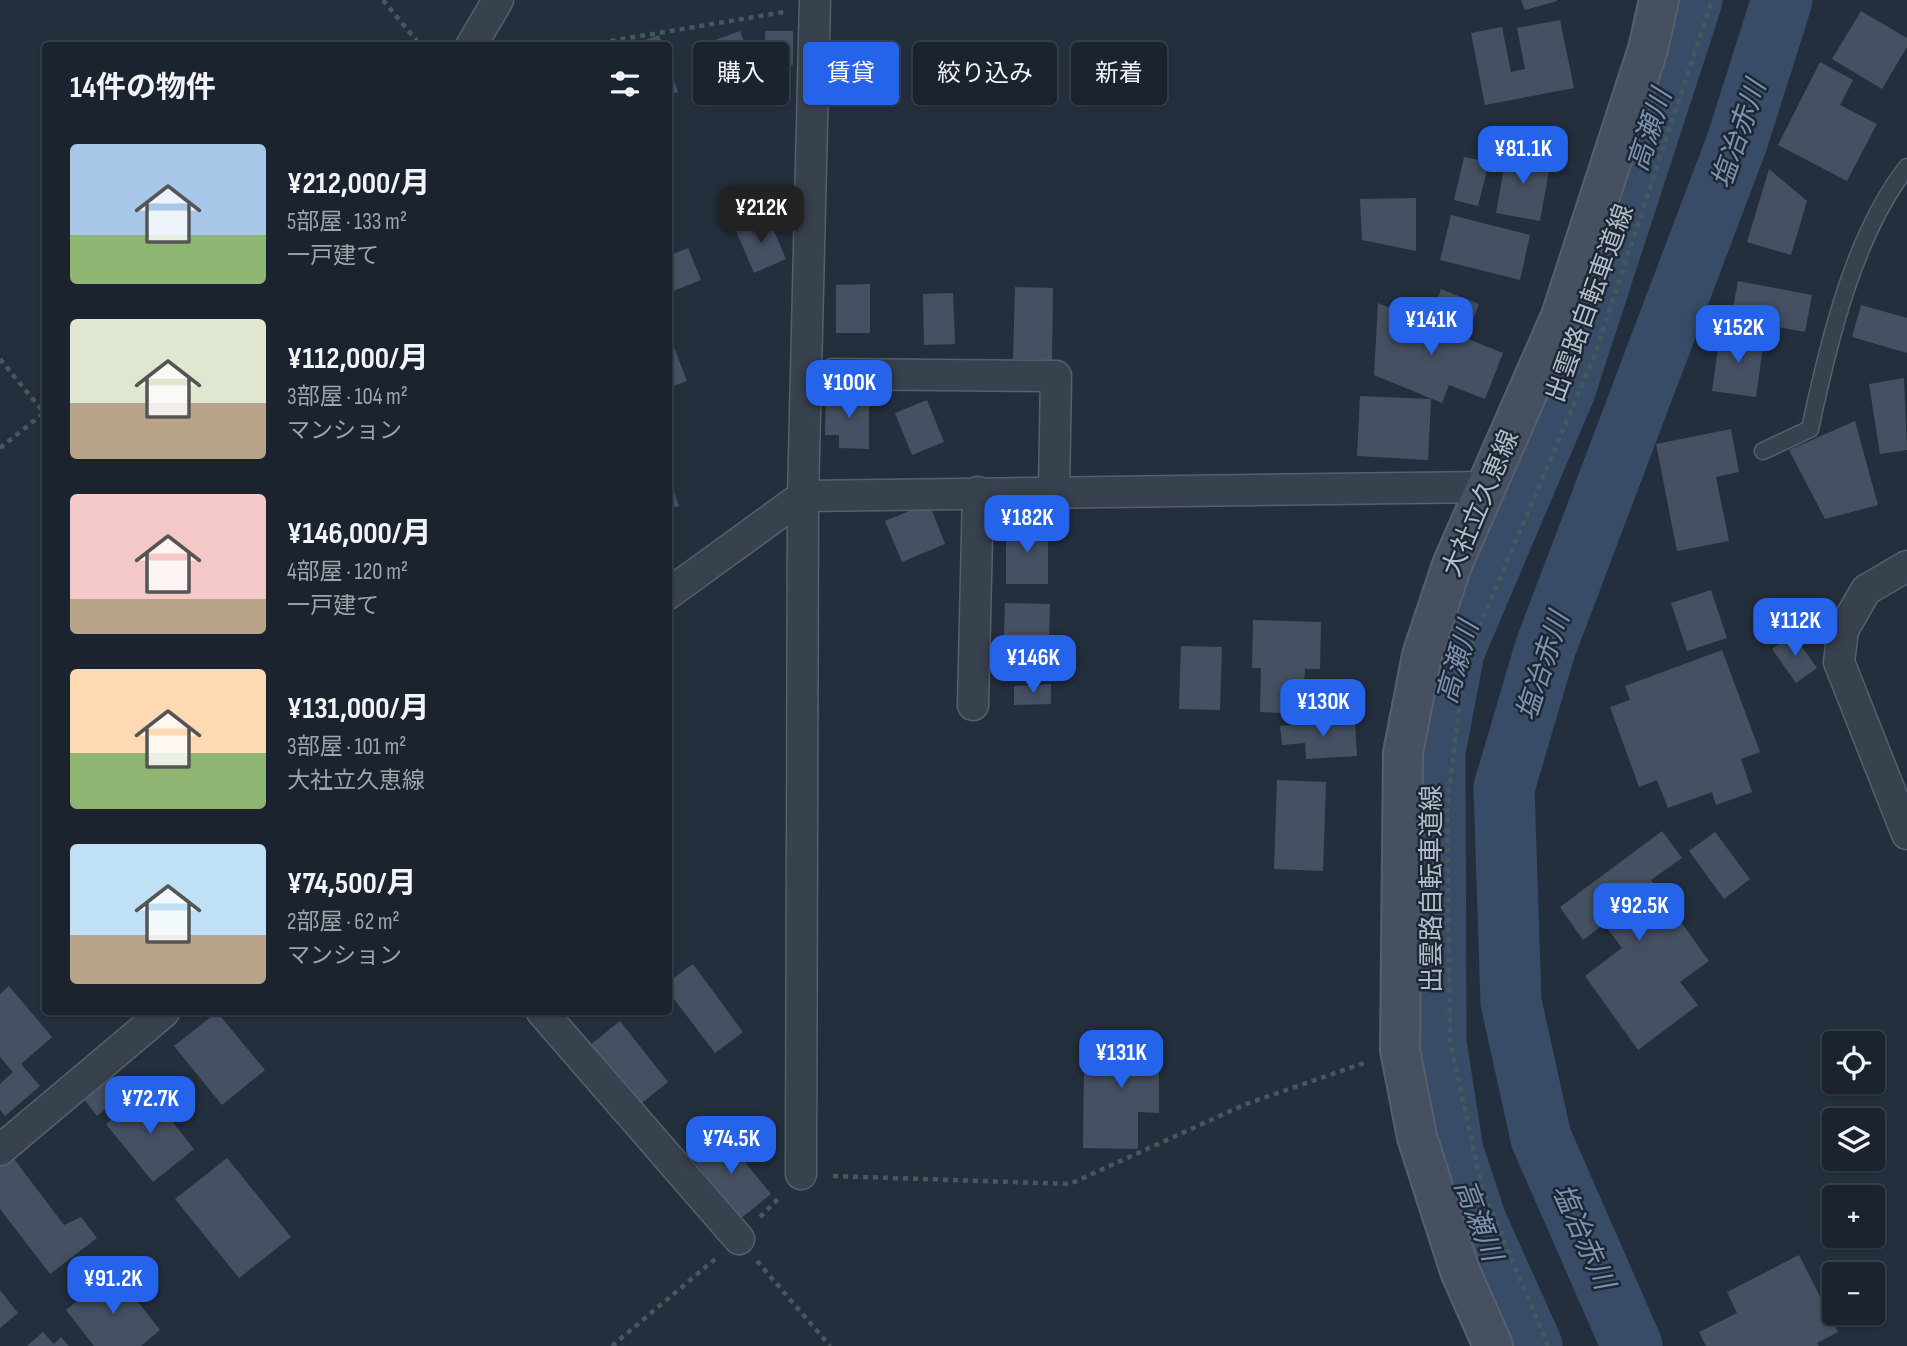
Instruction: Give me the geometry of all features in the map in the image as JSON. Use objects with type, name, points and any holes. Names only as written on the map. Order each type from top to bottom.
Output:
[{"type":"main road","name":"大社立久恵線","points":[[1493,1346],[1461,1271],[1417,1137],[1400,1050],[1403,753],[1422,655],[1452,565],[1561,316],[1648,49],[1659,0]]},
{"type":"street","points":[[473,42],[498,0]]},
{"type":"street","points":[[801,1174],[803,496],[815,4]]},
{"type":"street","points":[[833,374],[1056,376],[1054,491]]},
{"type":"street","points":[[672,591],[803,496],[1485,487]]},
{"type":"street","points":[[973,705],[978,492]]},
{"type":"street","points":[[1907,566],[1866,590],[1843,630],[1839,662],[1907,834]]},
{"type":"street","points":[[0,1150],[160,1015]]},
{"type":"street","points":[[545,1015],[739,1239]]},
{"type":"lane","points":[[1763,452],[1810,429],[1830,338],[1867,239],[1893,186],[1907,167]]},
{"type":"path","points":[[383,0],[418,42]]},
{"type":"path","name":"出雲路自転車道線","points":[[1548,1346],[1482,1188],[1450,1041],[1447,807],[1465,660],[1594,357],[1712,0]]},
{"type":"path","points":[[603,42],[815,4]]},
{"type":"path","points":[[0,359],[42,409]]},
{"type":"path","points":[[0,449],[42,415]]},
{"type":"path","points":[[612,1346],[739,1239],[801,1174],[1070,1184],[1246,1104],[1400,1050]]},
{"type":"path","points":[[739,1239],[830,1346]]},
{"type":"building","points":[[1521,0],[1557,0],[1557,1],[1525,10]]},
{"type":"building","points":[[1861,11],[1907,38],[1907,47],[1882,89],[1832,59]]},
{"type":"building","points":[[1560,20],[1574,88],[1485,105],[1471,33],[1502,27],[1511,72],[1525,69],[1517,28]]},
{"type":"building","points":[[740,31],[744,42],[709,42]]},
{"type":"building","points":[[765,31],[793,31],[793,65],[789,65],[789,42],[765,42]]},
{"type":"building","points":[[659,35],[662,42],[639,42]]},
{"type":"building","points":[[1820,62],[1853,80],[1840,105],[1877,124],[1847,181],[1778,145]]},
{"type":"building","points":[[672,75],[678,92],[672,94]]},
{"type":"building","points":[[1507,151],[1551,160],[1540,221],[1496,213]]},
{"type":"building","points":[[1464,157],[1489,162],[1478,206],[1454,200]]},
{"type":"building","points":[[1769,169],[1807,201],[1791,255],[1747,242]]},
{"type":"building","points":[[1416,198],[1416,251],[1362,240],[1360,199]]},
{"type":"building","points":[[1451,215],[1530,235],[1520,280],[1440,260]]},
{"type":"building","points":[[768,217],[786,259],[754,273],[736,231]]},
{"type":"building","points":[[688,248],[701,280],[672,291],[672,254]]},
{"type":"building","points":[[1738,281],[1812,295],[1805,332],[1731,318]]},
{"type":"building","points":[[870,284],[870,333],[836,333],[836,285]]},
{"type":"building","points":[[1015,287],[1053,288],[1052,360],[1013,359]]},
{"type":"building","points":[[1441,289],[1479,304],[1468,332],[1430,318]]},
{"type":"building","points":[[953,293],[955,344],[924,345],[923,294]]},
{"type":"building","points":[[1378,303],[1503,353],[1485,399],[1449,385],[1442,403],[1374,375]]},
{"type":"building","points":[[1861,305],[1907,318],[1907,353],[1852,337]]},
{"type":"building","points":[[1720,333],[1764,340],[1756,397],[1712,391]]},
{"type":"building","points":[[672,342],[687,381],[672,387]]},
{"type":"building","points":[[1904,378],[1907,450],[1880,454],[1869,384]]},
{"type":"building","points":[[826,395],[869,395],[869,449],[839,448],[839,435],[825,435]]},
{"type":"building","points":[[1360,396],[1431,399],[1428,460],[1357,456]]},
{"type":"building","points":[[927,400],[944,442],[912,455],[895,413]]},
{"type":"building","points":[[1855,421],[1878,505],[1825,519],[1789,450]]},
{"type":"building","points":[[1731,429],[1739,472],[1716,477],[1729,541],[1677,551],[1656,444]]},
{"type":"building","points":[[672,486],[679,506],[672,508]]},
{"type":"building","points":[[929,503],[945,544],[902,562],[885,521]]},
{"type":"building","points":[[1048,526],[1048,584],[1006,584],[1006,527]]},
{"type":"building","points":[[1711,590],[1727,638],[1687,651],[1671,603]]},
{"type":"building","points":[[1005,603],[1050,604],[1048,673],[1003,671]]},
{"type":"building","points":[[1253,620],[1321,622],[1320,669],[1305,669],[1303,714],[1260,712],[1261,668],[1252,668]]},
{"type":"building","points":[[1793,634],[1817,668],[1796,683],[1772,649]]},
{"type":"building","points":[[1181,646],[1222,647],[1220,710],[1179,709]]},
{"type":"building","points":[[1722,650],[1760,752],[1741,759],[1752,792],[1716,805],[1712,792],[1668,808],[1657,780],[1639,787],[1610,707],[1630,700],[1625,686]]},
{"type":"building","points":[[1051,684],[1051,704],[1014,705],[1014,686]]},
{"type":"building","points":[[1355,721],[1357,756],[1306,759],[1305,743],[1282,745],[1280,726]]},
{"type":"building","points":[[1277,780],[1326,782],[1323,871],[1274,869]]},
{"type":"building","points":[[1662,831],[1682,858],[1651,880],[1709,961],[1680,982],[1698,1005],[1638,1050],[1585,976],[1622,948],[1604,924],[1583,940],[1560,907]]},
{"type":"building","points":[[1715,832],[1750,879],[1724,899],[1689,851]]},
{"type":"building","points":[[693,964],[743,1032],[715,1053],[672,996],[672,979]]},
{"type":"building","points":[[9,986],[52,1037],[21,1064],[40,1086],[5,1116],[0,1110],[0,1084],[13,1072],[0,1057],[0,994]]},
{"type":"building","points":[[213,1015],[219,1015],[265,1070],[222,1105],[174,1046]]},
{"type":"building","points":[[620,1021],[668,1082],[638,1106],[590,1045]]},
{"type":"building","points":[[1100,1033],[1159,1033],[1159,1113],[1138,1112],[1138,1149],[1083,1148],[1084,1065],[1100,1065]]},
{"type":"building","points":[[106,1074],[122,1096],[97,1116],[80,1094]]},
{"type":"building","points":[[148,1091],[194,1149],[153,1182],[106,1124]]},
{"type":"building","points":[[722,1134],[771,1194],[740,1219],[692,1158]]},
{"type":"building","points":[[11,1155],[64,1225],[81,1217],[97,1238],[50,1274],[0,1209],[0,1163]]},
{"type":"building","points":[[227,1158],[291,1237],[239,1278],[175,1199]]},
{"type":"building","points":[[1799,1255],[1822,1300],[1822,1325],[1834,1325],[1838,1332],[1817,1343],[1819,1346],[1706,1346],[1699,1332],[1737,1313],[1727,1292]]},
{"type":"building","points":[[114,1271],[160,1330],[141,1346],[94,1346],[66,1310]]},
{"type":"building","points":[[0,1290],[18,1313],[0,1328]]},
{"type":"building","points":[[43,1332],[54,1344],[61,1337],[69,1346],[27,1346]]},
{"type":"waterway","name":"高瀬川","points":[[1532,1346],[1476,1221],[1453,1151],[1436,1043],[1435,752],[1454,651],[1565,390],[1692,0]]},
{"type":"waterway","name":"塩冶赤川","points":[[1632,1346],[1541,1138],[1511,1002],[1504,788],[1545,649],[1737,142],[1782,0]]}]
